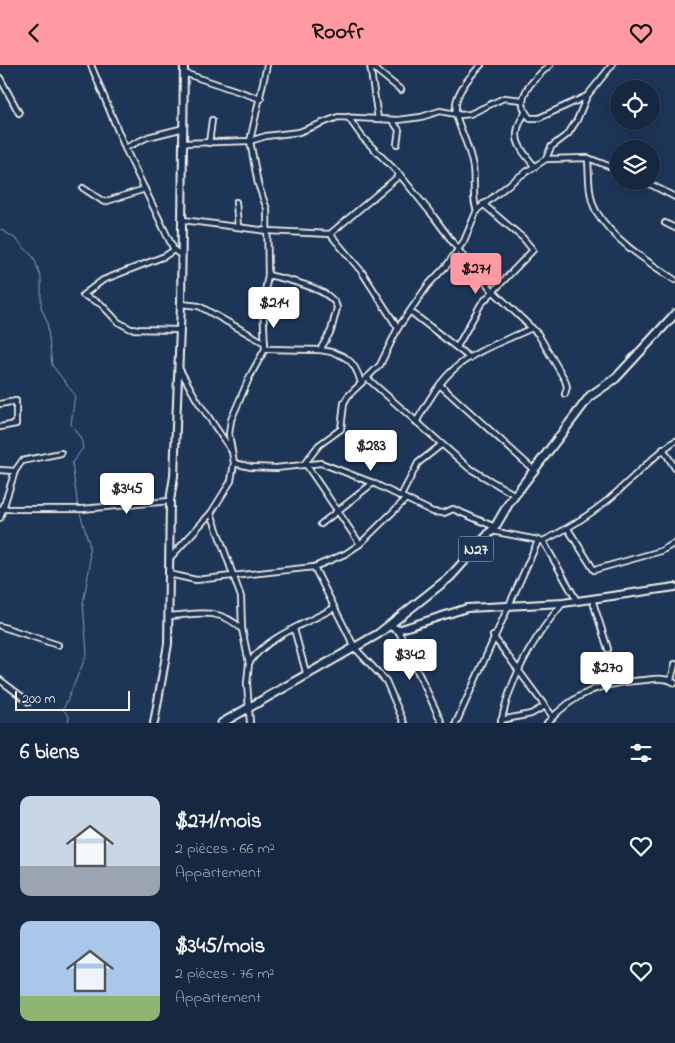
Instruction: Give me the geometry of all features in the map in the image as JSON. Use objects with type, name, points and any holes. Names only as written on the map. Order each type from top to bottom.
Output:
[{"type":"main road","name":"N27","points":[[222,723],[307,676],[390,626],[450,577],[493,529],[515,495],[590,396],[616,378],[675,314]]},
{"type":"street","points":[[91,65],[125,148],[174,250],[182,256]]},
{"type":"street","points":[[154,723],[168,644],[170,501],[175,467],[181,304],[184,65]]},
{"type":"street","points":[[170,558],[211,513],[231,481],[234,463],[229,434],[231,420],[250,376],[265,349],[263,303],[268,275],[267,209],[258,184],[250,141],[267,65]]},
{"type":"street","points":[[370,65],[401,90]]},
{"type":"street","points":[[370,65],[378,119]]},
{"type":"street","points":[[477,210],[474,202],[473,167],[454,113],[465,82],[481,65]]},
{"type":"street","points":[[550,65],[529,86],[522,99],[525,113],[530,118],[536,119],[587,96]]},
{"type":"street","points":[[305,463],[319,445],[341,429],[344,403],[380,365],[398,328],[411,312],[428,285],[458,251],[477,210],[482,204],[546,159],[551,147],[568,134],[577,120],[587,96],[612,65]]},
{"type":"street","points":[[184,73],[260,99]]},
{"type":"street","points":[[0,78],[19,113]]},
{"type":"street","points":[[184,143],[250,141],[266,136],[299,132],[317,127],[330,119],[348,117],[392,120],[421,117],[440,111],[470,114],[504,98],[522,99]]},
{"type":"street","points":[[525,113],[519,122],[516,139],[520,149],[535,167]]},
{"type":"street","points":[[348,117],[364,138],[400,175],[449,236],[458,251],[493,291],[543,340],[554,364],[565,381],[567,387],[565,395]]},
{"type":"street","points":[[392,120],[398,130],[397,144]]},
{"type":"street","points":[[209,143],[212,121]]},
{"type":"street","points":[[125,148],[148,137],[184,128]]},
{"type":"street","points":[[546,159],[588,158],[610,167]]},
{"type":"street","points":[[588,158],[590,187],[596,211],[616,234],[675,280]]},
{"type":"street","points":[[183,219],[268,231],[330,234],[400,175]]},
{"type":"street","points":[[83,188],[104,202],[145,189]]},
{"type":"street","points":[[660,189],[675,197]]},
{"type":"street","points":[[236,202],[238,227]]},
{"type":"street","points":[[457,347],[480,304],[533,251],[523,238],[482,204]]},
{"type":"street","points":[[665,223],[675,228]]},
{"type":"street","points":[[330,234],[362,272],[398,328]]},
{"type":"street","points":[[174,250],[165,256],[103,280],[84,291],[83,295],[101,304],[118,322],[131,329],[180,330]]},
{"type":"street","points":[[268,275],[310,286],[336,303],[337,308],[331,331],[320,350]]},
{"type":"street","points":[[181,304],[199,305],[265,343]]},
{"type":"street","points":[[411,312],[470,358]]},
{"type":"street","points":[[416,422],[440,385],[454,369],[470,358],[532,328]]},
{"type":"street","points":[[265,349],[334,352],[357,367],[362,383]]},
{"type":"street","points":[[178,366],[197,400],[232,451]]},
{"type":"street","points":[[367,378],[441,445],[470,468],[515,495]]},
{"type":"street","points":[[440,385],[535,471]]},
{"type":"street","points":[[0,404],[16,401],[16,424],[0,427]]},
{"type":"street","points":[[234,463],[251,467],[276,468],[305,463],[321,463],[373,483],[433,512],[444,513],[453,509],[493,529],[540,541],[568,529],[608,500],[663,449],[675,441]]},
{"type":"street","points":[[169,575],[196,580],[234,577],[314,567],[345,554],[360,544],[404,498],[418,463],[441,445]]},
{"type":"street","points":[[663,449],[675,468]]},
{"type":"street","points":[[0,518],[15,471],[22,461],[60,453]]},
{"type":"street","points":[[305,463],[360,544]]},
{"type":"street","points":[[0,469],[15,471]]},
{"type":"street","points":[[321,524],[373,483]]},
{"type":"street","points":[[2,510],[82,509],[170,501]]},
{"type":"street","points":[[211,513],[241,597],[242,629],[248,663],[248,709],[250,723]]},
{"type":"street","points":[[568,529],[594,570],[662,551],[675,543]]},
{"type":"street","points":[[540,541],[577,601]]},
{"type":"street","points":[[456,723],[507,606],[540,541]]},
{"type":"street","points":[[314,567],[355,648],[386,681],[404,723]]},
{"type":"street","points":[[398,630],[467,608],[563,603],[675,589]]},
{"type":"street","points":[[592,599],[608,649]]},
{"type":"street","points":[[545,706],[531,714],[501,722],[504,707],[518,672],[540,629],[563,603]]},
{"type":"street","points":[[248,663],[258,650],[334,608]]},
{"type":"street","points":[[169,616],[204,613],[222,615],[230,618],[242,629]]},
{"type":"street","points":[[0,626],[58,645]]},
{"type":"street","points":[[390,626],[398,630],[442,723]]},
{"type":"street","points":[[294,629],[307,676]]},
{"type":"street","points":[[494,636],[518,672],[553,717]]},
{"type":"street","points":[[547,723],[593,688],[613,682],[659,679],[673,681],[675,664]]},
{"type":"street","points":[[0,680],[28,701]]},
{"type":"waterway","points":[[0,229],[16,239],[34,258],[41,278],[41,307],[47,322],[52,365],[75,395],[71,424],[81,439],[83,448],[72,463],[78,507]]},
{"type":"waterway","points":[[68,723],[69,716],[63,710],[87,654],[83,603],[90,565],[89,543],[79,510]]}]
